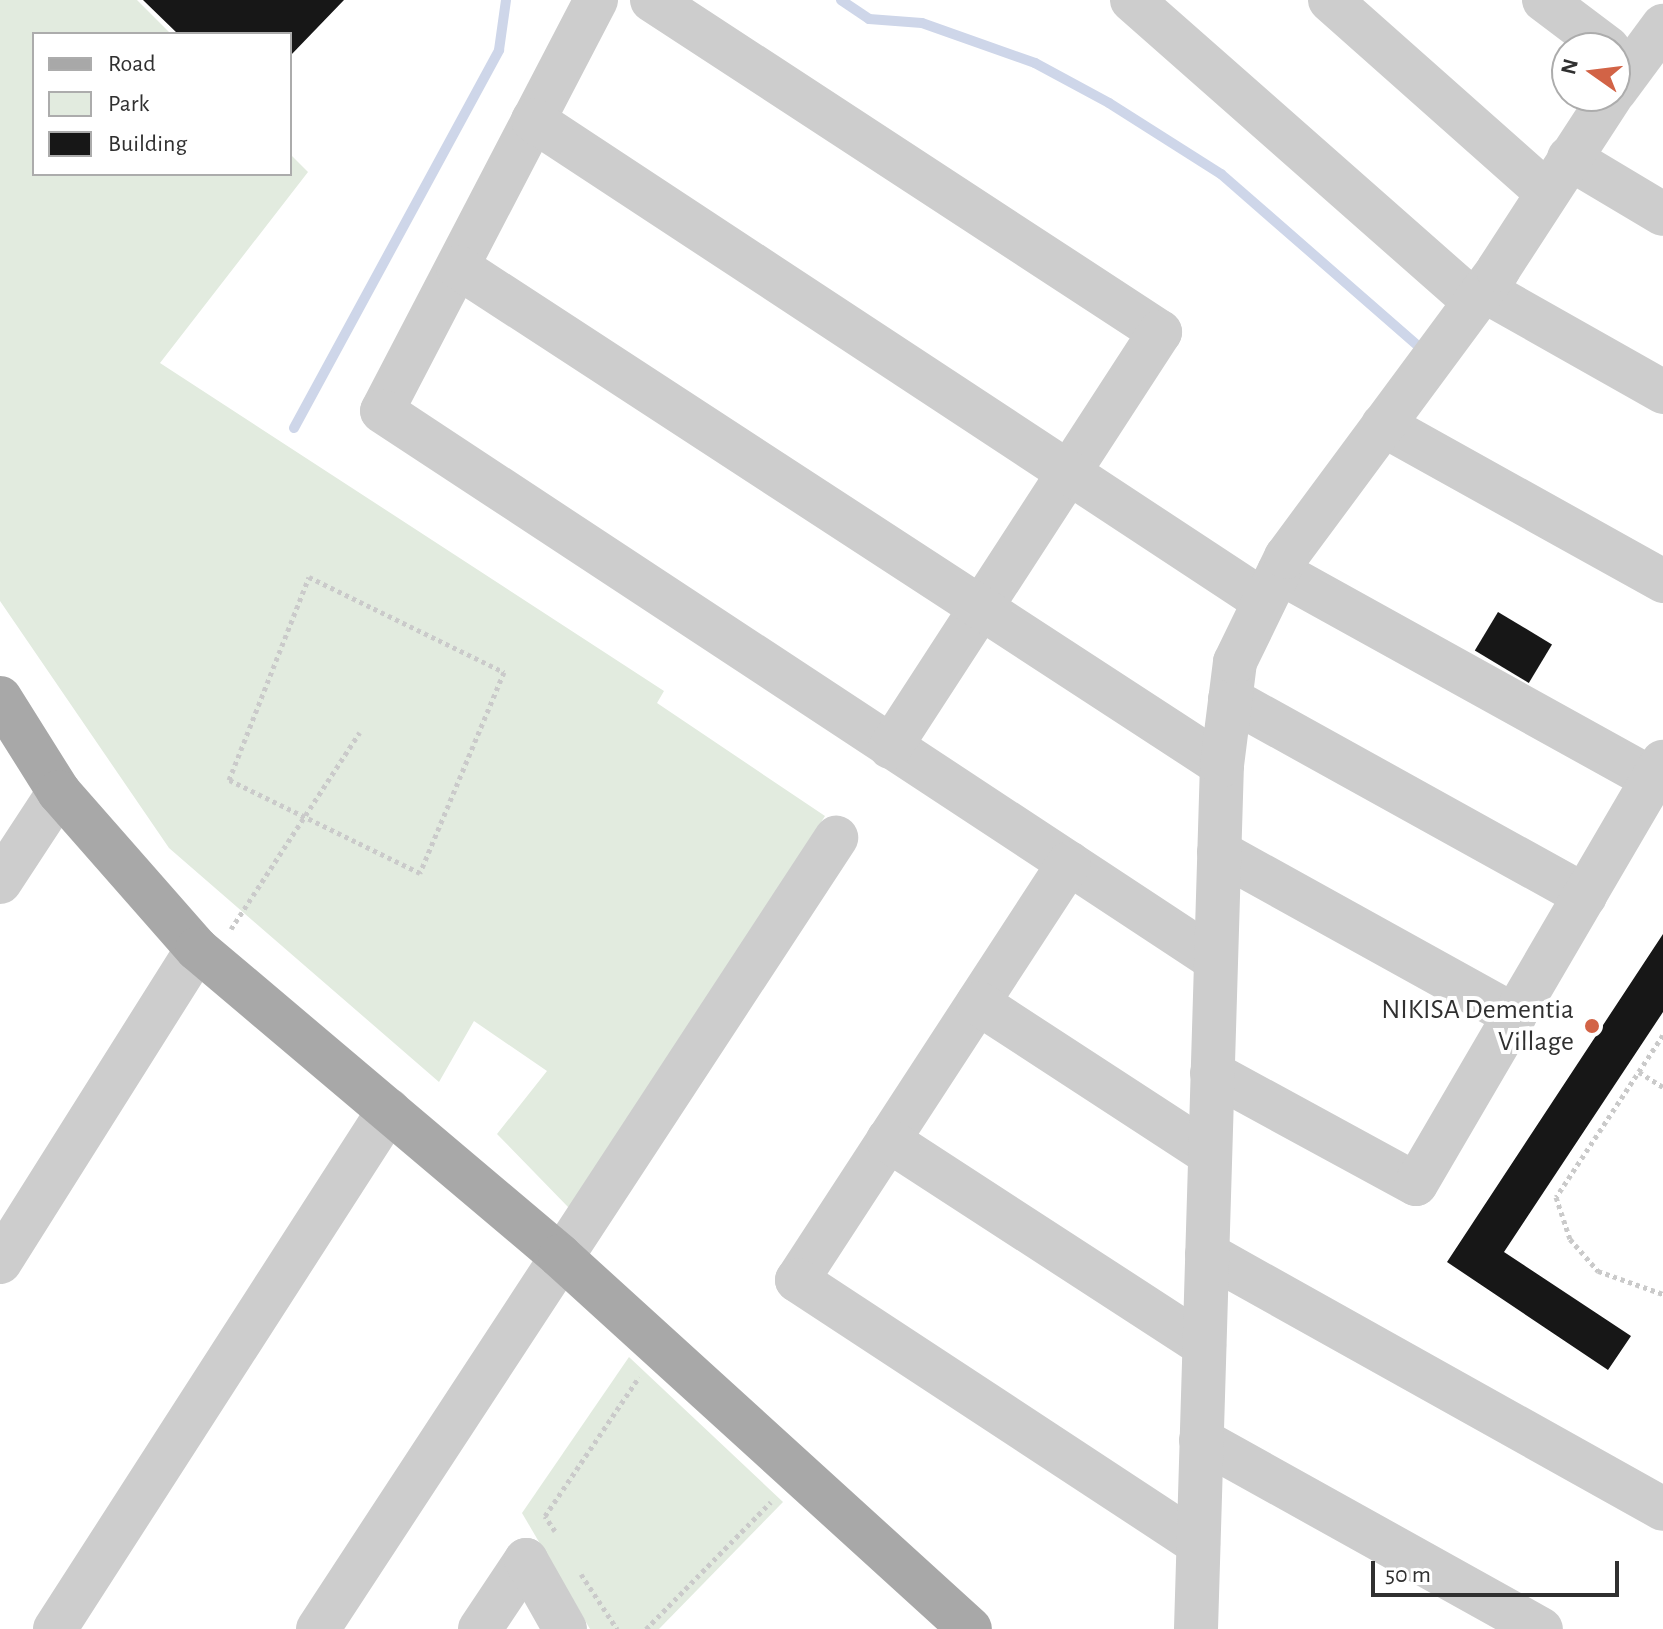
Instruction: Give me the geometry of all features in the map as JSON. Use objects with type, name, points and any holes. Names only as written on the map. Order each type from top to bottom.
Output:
[{"type":"main road","points":[[0,698],[59,792],[204,954],[560,1256],[970,1629]]},
{"type":"street","points":[[596,0],[382,411],[1216,960]]},
{"type":"street","points":[[652,0],[1160,332],[891,747]]},
{"type":"street","points":[[1132,0],[1479,296],[1663,392]]},
{"type":"street","points":[[1330,0],[1558,175],[1663,214]]},
{"type":"street","points":[[1544,0],[1576,32]]},
{"type":"street","points":[[1631,57],[1663,26]]},
{"type":"street","points":[[1196,1629],[1222,765],[1235,662],[1272,586],[1383,425],[1479,296],[1558,175],[1593,112]]},
{"type":"street","points":[[533,120],[1068,472],[1272,586],[1658,770],[1416,1184],[1212,1073]]},
{"type":"street","points":[[458,267],[1222,765]]},
{"type":"street","points":[[1383,425],[1663,581]]},
{"type":"street","points":[[1230,699],[1585,896]]},
{"type":"street","points":[[0,882],[59,792]]},
{"type":"street","points":[[318,1629],[836,838]]},
{"type":"street","points":[[1219,852],[1515,1016]]},
{"type":"street","points":[[1069,863],[797,1280],[1198,1543]]},
{"type":"street","points":[[0,1262],[204,954]]},
{"type":"street","points":[[978,1003],[1210,1154]]},
{"type":"street","points":[[55,1629],[389,1110]]},
{"type":"street","points":[[888,1140],[1204,1345]]},
{"type":"street","points":[[1207,1254],[1663,1509]]},
{"type":"street","points":[[1201,1440],[1541,1629]]},
{"type":"street","points":[[480,1629],[526,1560],[565,1629]]},
{"type":"path","points":[[309,577],[504,672],[420,873],[304,816],[229,780],[309,577]]},
{"type":"path","points":[[204,954],[304,816],[360,732]]},
{"type":"path","points":[[1663,1035],[1556,1197],[1570,1239],[1598,1271],[1663,1294]]},
{"type":"path","points":[[1639,1072],[1663,1087]]},
{"type":"path","points":[[561,1541],[545,1516],[636,1382],[647,1392]]},
{"type":"path","points":[[646,1629],[773,1503],[762,1493]]},
{"type":"path","points":[[577,1566],[617,1629]]},
{"type":"green space","points":[[0,0],[137,0],[169,32],[32,32],[32,176],[292,176],[292,156],[308,172],[160,363],[664,691],[657,703],[825,816],[569,1208],[497,1134],[547,1071],[474,1021],[439,1082],[169,848],[0,601]]},
{"type":"green space","points":[[629,1357],[783,1502],[659,1629],[590,1629],[522,1513]]},
{"type":"building","points":[[143,0],[344,0],[292,54],[292,32],[176,32]]},
{"type":"building","points":[[1498,612],[1552,644],[1529,683],[1475,651]]},
{"type":"building","points":[[1663,934],[1663,1012],[1504,1252],[1631,1336],[1608,1370],[1447,1262]]},
{"type":"waterway","points":[[294,428],[499,50],[506,0]]},
{"type":"waterway","points":[[841,0],[869,19],[922,23],[1035,63],[1109,103],[1221,174],[1418,346]]},
{"type":"place","name":"NIKISA Dementia Village","points":[[1592,1026]]}]
